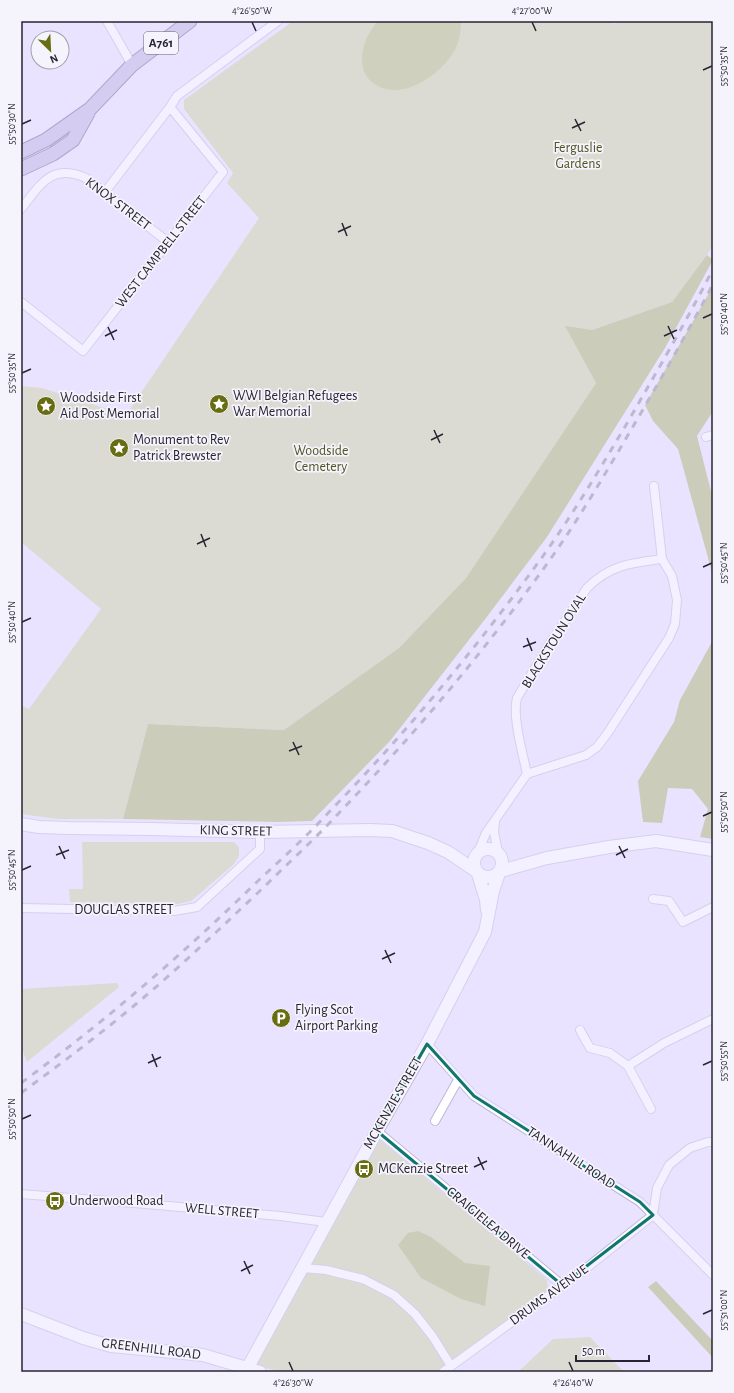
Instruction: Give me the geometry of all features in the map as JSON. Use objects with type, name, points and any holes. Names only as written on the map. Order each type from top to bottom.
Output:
[{"type":"main road","name":"A761","points":[[21,152],[46,140],[90,109],[132,65],[190,21]]},
{"type":"main road","name":"A761","points":[[21,169],[53,154],[72,140],[90,109]]},
{"type":"street","points":[[107,21],[132,65]]},
{"type":"street","points":[[105,192],[177,96],[278,21]]},
{"type":"street","name":"WEST CAMPBELL STREET","points":[[21,302],[83,351],[223,172],[170,107]]},
{"type":"street","name":"KNOX STREET","points":[[21,209],[44,180],[49,176],[65,172],[71,173],[86,178],[168,242]]},
{"type":"street","points":[[654,486],[662,559],[672,576],[675,587],[677,611],[675,624],[669,638],[660,654],[597,747],[586,755],[527,774],[486,833],[474,863],[477,872],[482,876],[491,878],[500,872],[547,858],[609,847],[656,842],[713,850]]},
{"type":"street","name":"BLACKSTOUN OVAL","points":[[527,774],[516,716],[517,698],[550,643],[587,588],[593,582],[608,571],[630,563],[662,559]]},
{"type":"street","points":[[495,821],[494,832],[503,864],[500,872]]},
{"type":"street","name":"KING STREET","points":[[21,824],[39,827],[68,828],[260,832],[392,831],[428,843],[448,852],[477,872]]},
{"type":"street","name":"DOUGLAS STREET","points":[[21,908],[174,911],[197,907],[260,849],[260,832]]},
{"type":"street","points":[[477,854],[488,849],[499,854],[522,859],[547,858]]},
{"type":"street","name":"KING STREET","points":[[448,852],[477,854]]},
{"type":"street","name":"MCKENZIE STREET","points":[[477,872],[486,900],[488,919]]},
{"type":"street","name":"MCKENZIE STREET","points":[[247,1369],[303,1268],[326,1222],[427,1044],[485,932],[493,891],[500,872]]},
{"type":"street","points":[[653,899],[669,901],[683,922],[713,907]]},
{"type":"street","points":[[628,1066],[663,1044],[713,1019]]},
{"type":"street","points":[[580,1030],[590,1048],[610,1052],[628,1066],[651,1109]]},
{"type":"street","name":"TANNAHILL ROAD","points":[[427,1044],[474,1096],[640,1202],[713,1275]]},
{"type":"street","points":[[435,1121],[458,1080]]},
{"type":"street","name":"CRAIGIELEA DRIVE","points":[[377,1131],[562,1285]]},
{"type":"street","points":[[653,1215],[657,1188],[669,1165],[690,1148],[708,1142],[713,1142]]},
{"type":"street","name":"WELL STREET","points":[[21,1194],[280,1216],[326,1222]]},
{"type":"street","name":"DRUMS AVENUE","points":[[444,1372],[589,1266],[653,1215]]},
{"type":"street","points":[[303,1268],[326,1270],[363,1279],[394,1294],[415,1314],[433,1337],[451,1366]]},
{"type":"street","name":"GREENHILL ROAD","points":[[21,1314],[84,1338],[111,1346],[204,1355],[260,1372]]},
{"type":"highlighted area","points":[[427,1044],[474,1096],[640,1202],[653,1215],[562,1285],[377,1131]]},
{"type":"green space","points":[[293,21],[612,21],[615,24],[617,21],[713,21],[713,245],[706,257],[672,302],[592,330],[596,383],[466,578],[399,648],[284,730],[148,724],[123,819],[57,819],[21,814],[21,705],[29,709],[101,609],[21,542],[21,386],[42,388],[126,415],[259,218],[227,183],[233,173],[184,109],[184,100]]},
{"type":"green space","points":[[82,842],[234,842],[239,847],[239,856],[233,865],[191,901],[178,904],[70,902],[69,889],[83,889]]},
{"type":"green space","points":[[117,983],[119,987],[27,1062],[21,1047],[21,989]]},
{"type":"green space","points":[[379,1139],[547,1280],[548,1291],[437,1372],[281,1372],[255,1365]]},
{"type":"green space","points":[[590,1337],[624,1372],[518,1372],[553,1339]]},
{"type":"shaded area","points":[[378,21],[461,21],[460,34],[456,48],[450,57],[442,67],[432,75],[422,82],[410,87],[398,90],[387,89],[376,85],[370,80],[365,74],[362,64],[362,54],[366,39]]},
{"type":"shaded area","points":[[707,255],[713,260],[665,348],[547,537],[390,741],[312,821],[277,822],[123,819],[148,724],[284,730],[399,648],[466,578],[596,383],[565,326],[592,330],[672,302]]},
{"type":"shaded area","points":[[713,286],[713,411],[697,436],[713,499],[713,576],[678,449],[653,421],[645,405]]},
{"type":"shaded area","points":[[713,640],[713,839],[700,837],[708,809],[692,789],[668,788],[662,823],[643,822],[638,781],[674,722],[680,700]]},
{"type":"shaded area","points":[[418,1231],[431,1237],[465,1263],[490,1266],[485,1306],[461,1299],[421,1278],[398,1245],[408,1233]]},
{"type":"shaded area","points":[[656,1281],[713,1341],[713,1358],[648,1287]]},
{"type":"railway","points":[[21,1083],[84,1035],[203,933],[313,829],[416,717],[471,651],[548,549],[568,519],[626,425],[682,328],[713,269]]},
{"type":"railway","points":[[21,1093],[112,1024],[203,945],[319,833],[395,753],[423,721],[504,622],[564,539],[594,493],[631,430],[683,340],[713,284]]},
{"type":"place","name":"WWI Belgian Refugees War Memorial","points":[[219,404]]},
{"type":"place","name":"Woodside First Aid Post Memorial","points":[[46,406]]},
{"type":"place","name":"Monument to Rev Patrick Brewster","points":[[119,448]]},
{"type":"place","name":"Flying Scot Airport Parking","points":[[281,1018]]},
{"type":"place","name":"MCKenzie Street","points":[[364,1169]]},
{"type":"place","name":"Underwood Road","points":[[55,1201]]},
{"type":"park label","name":"Ferguslie Gardens","points":[[578,156]]},
{"type":"park label","name":"Woodside Cemetery","points":[[321,460]]}]
